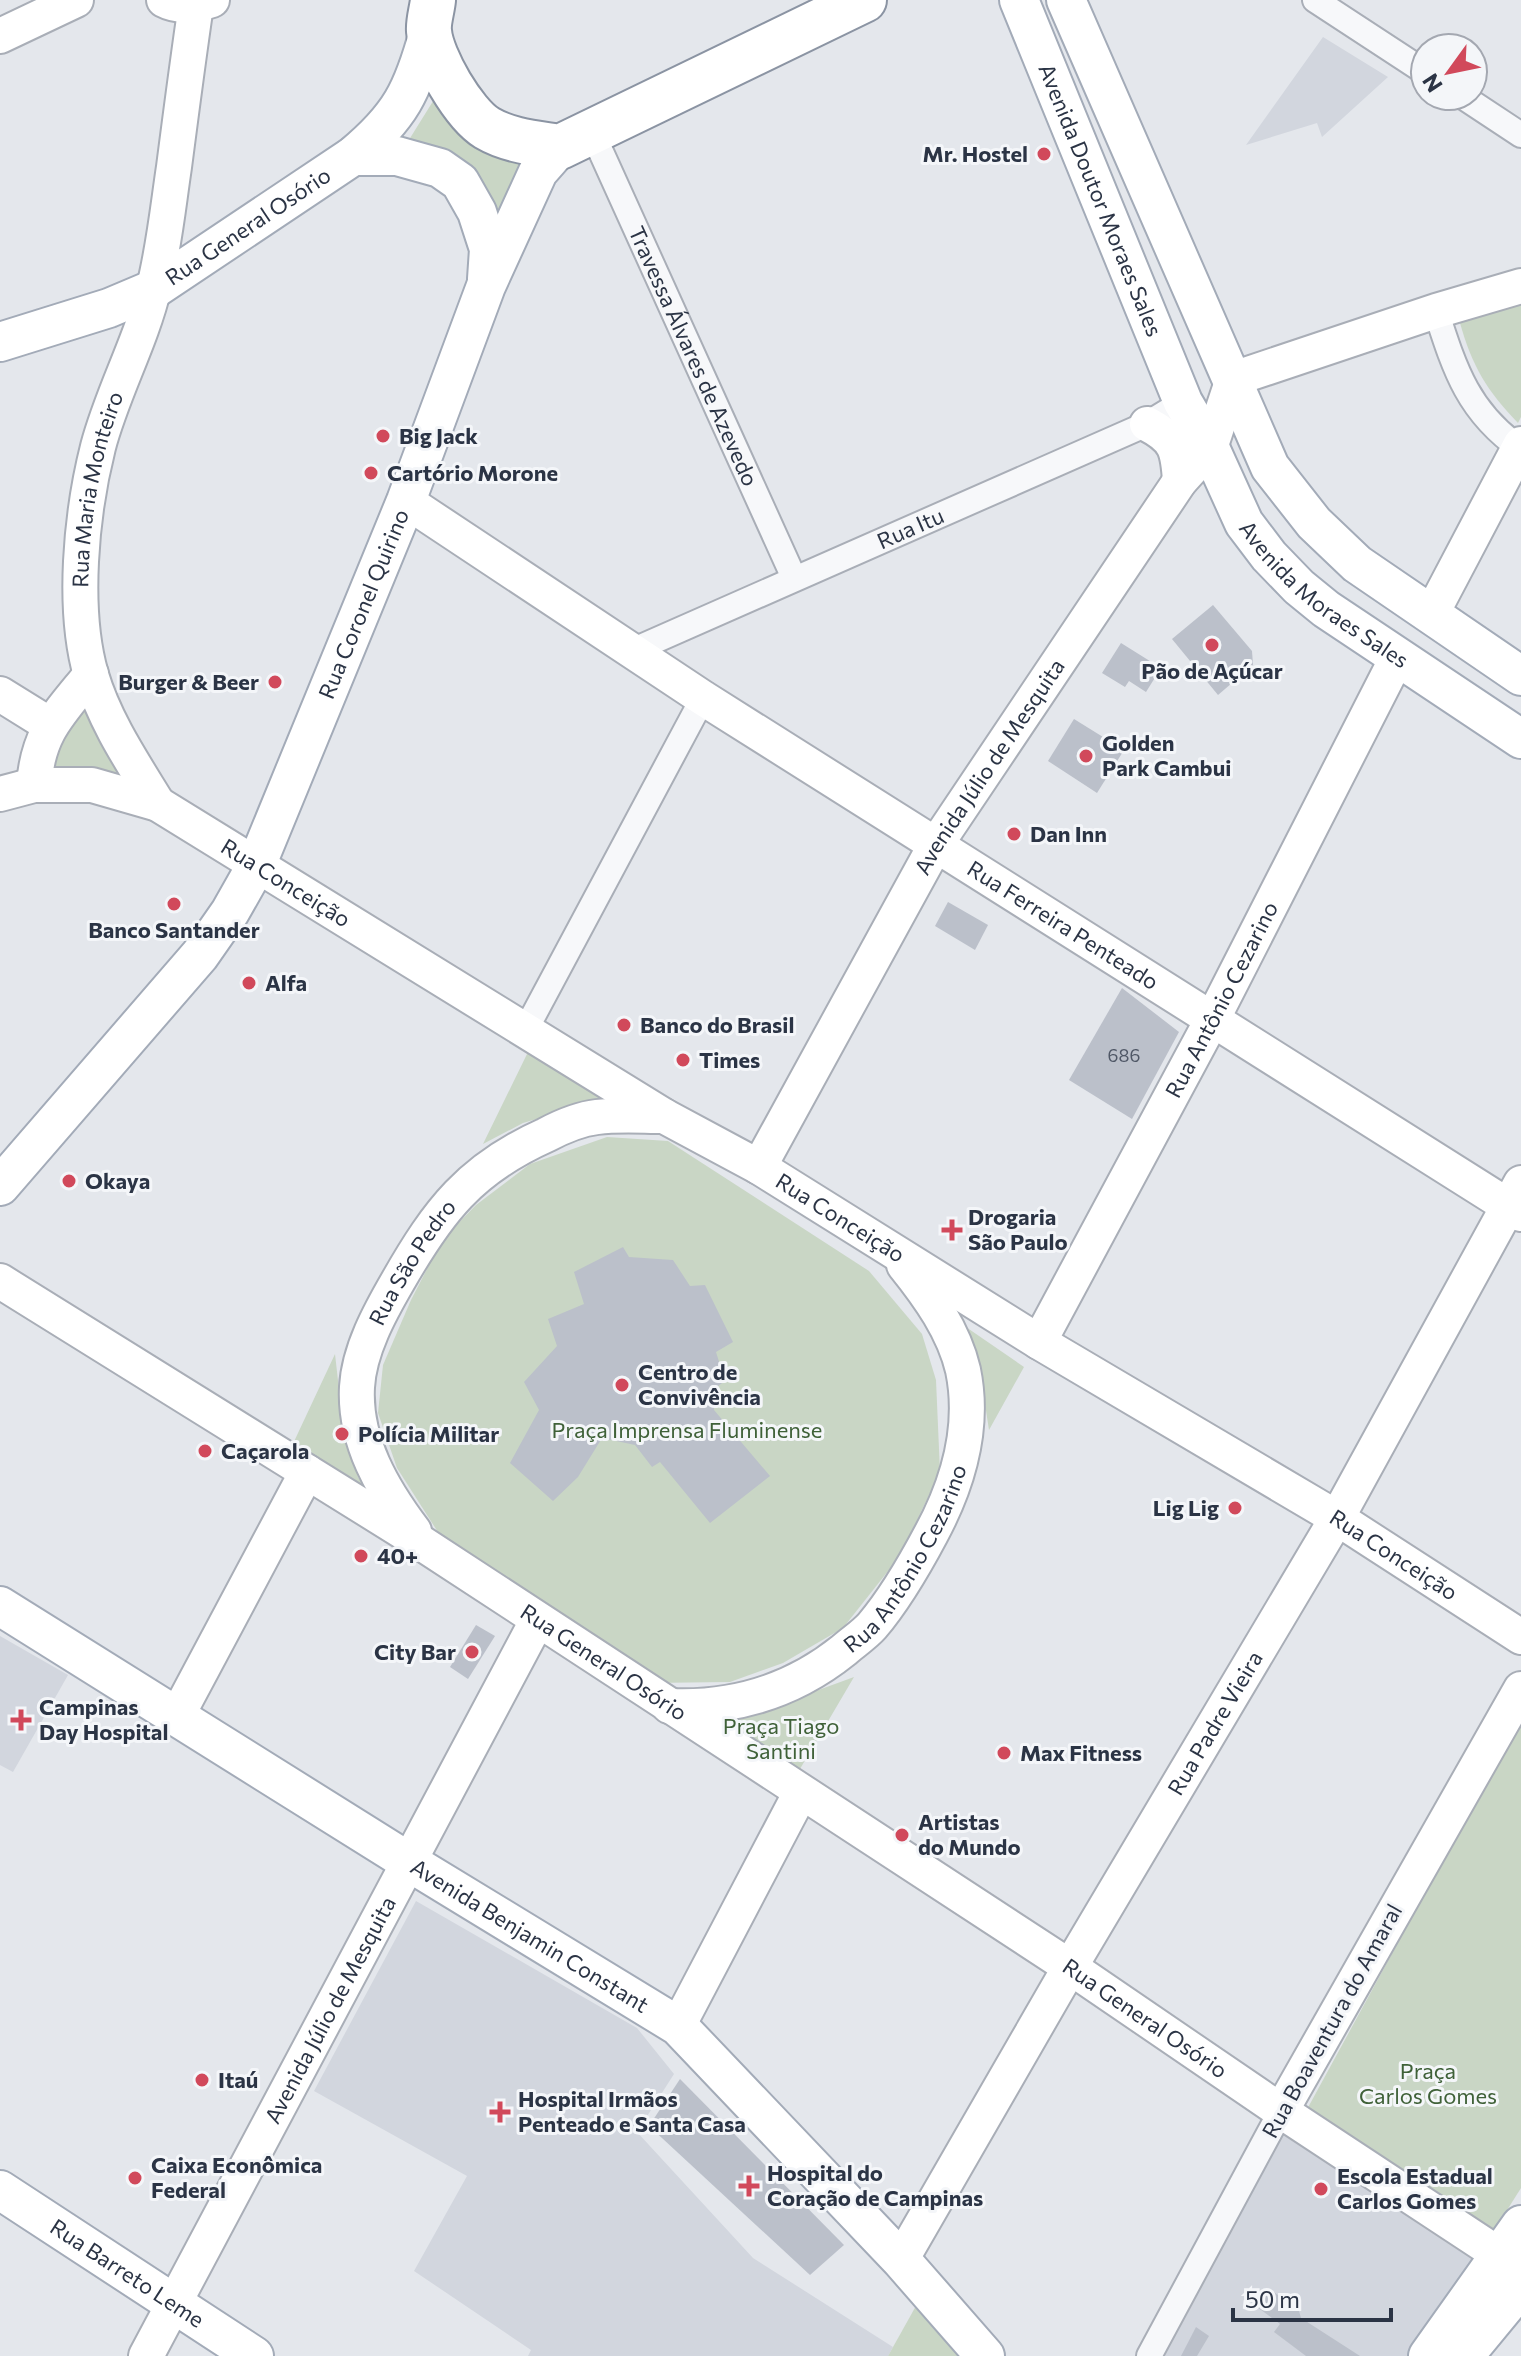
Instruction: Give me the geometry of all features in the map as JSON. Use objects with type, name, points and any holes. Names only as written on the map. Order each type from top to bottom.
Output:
[{"type":"highway","name":"Rua Coronel Quirino","points":[[576,140],[864,0]]},
{"type":"highway","points":[[431,16],[444,74],[459,99],[485,127],[517,141],[576,140]]},
{"type":"main road","points":[[0,36],[76,0]]},
{"type":"main road","name":"Avenida Doutor Moraes Sales","points":[[1019,0],[1183,402]]},
{"type":"main road","name":"Avenida Doutor Moraes Sales","points":[[1066,0],[1233,379]]},
{"type":"main road","name":"Rua Maria Monteiro","points":[[158,804],[110,722],[91,674],[83,633],[80,589],[82,539],[98,446],[154,289],[163,245],[191,2]]},
{"type":"main road","name":"Rua General Osório","points":[[0,342],[109,308],[154,289],[353,156],[379,135],[406,98],[418,74],[431,16]]},
{"type":"main road","name":"Rua Coronel Quirino","points":[[0,1186],[200,955],[230,912],[256,866],[406,501],[486,286],[538,172],[576,140]]},
{"type":"main road","points":[[353,156],[397,156],[440,168],[460,182],[477,212],[489,249],[486,286]]},
{"type":"main road","points":[[1233,379],[1521,286]]},
{"type":"main road","name":"Avenida Moraes Sales","points":[[1233,379],[1270,467],[1314,523],[1357,564],[1521,676]]},
{"type":"main road","name":"Avenida Júlio de Mesquita","points":[[759,1167],[935,846],[1180,481],[1210,448],[1233,379]]},
{"type":"main road","name":"Avenida Moraes Sales","points":[[1183,402],[1210,448],[1244,523],[1269,556],[1326,609],[1521,739]]},
{"type":"main road","points":[[1147,424],[1165,433],[1176,449],[1180,481]]},
{"type":"main road","points":[[1431,615],[1520,447]]},
{"type":"main road","name":"Rua Ferreira Penteado","points":[[406,501],[703,698],[935,846],[1212,1020],[1517,1201]]},
{"type":"main road","name":"Rua Antônio Cezarino","points":[[1039,1342],[1212,1020],[1398,656]]},
{"type":"main road","points":[[34,785],[36,758],[50,725],[91,674]]},
{"type":"main road","points":[[0,694],[50,725]]},
{"type":"main road","points":[[0,794],[34,785],[92,785],[158,804]]},
{"type":"main road","name":"Rua Conceição","points":[[158,804],[664,1116],[759,1167],[1039,1342],[1337,1518],[1521,1637]]},
{"type":"main road","name":"Rua São Pedro","points":[[423,1544],[375,1470],[359,1416],[357,1388],[361,1360],[391,1294],[437,1217],[460,1190],[513,1150],[558,1129],[594,1117],[664,1116]]},
{"type":"main road","name":"Rua Padre Vieira","points":[[901,2260],[1070,1967],[1337,1518],[1517,1201]]},
{"type":"main road","name":"Rua Antônio Cezarino","points":[[669,1706],[707,1707],[744,1701],[790,1684],[826,1664],[878,1618],[921,1552],[945,1507],[957,1478],[965,1443],[964,1373],[953,1341],[928,1294],[890,1247]]},
{"type":"main road","name":"Rua General Osório","points":[[0,1281],[423,1544],[1070,1967],[1281,2111],[1516,2259]]},
{"type":"main road","points":[[177,1716],[307,1472]]},
{"type":"main road","name":"Avenida Benjamin Constant","points":[[0,1606],[678,2026],[901,2260],[985,2356]]},
{"type":"main road","name":"Avenida Júlio de Mesquita","points":[[146,2356],[537,1621]]},
{"type":"main road","name":"Rua Boaventura do Amaral","points":[[1281,2111],[1521,1689]]},
{"type":"main road","points":[[678,2026],[801,1792]]},
{"type":"main road","name":"Rua Barreto Leme","points":[[0,2190],[254,2356]]},
{"type":"main road","points":[[1428,2356],[1516,2259]]},
{"type":"main road","points":[[1464,2356],[1516,2259]]},
{"type":"street","points":[[1315,0],[1409,62]]},
{"type":"street","points":[[1486,112],[1521,135]]},
{"type":"street","name":"Travessa Álvares de Azevedo","points":[[576,140],[794,578]]},
{"type":"street","points":[[1436,311],[1456,374],[1472,402],[1492,427],[1520,447]]},
{"type":"street","name":"Rua Itu","points":[[634,650],[1147,424],[1183,402]]},
{"type":"street","points":[[525,1031],[703,698]]},
{"type":"street","name":"Rua Boaventura do Amaral","points":[[1149,2356],[1281,2111]]},
{"type":"shaded area","points":[[1323,37],[1388,77],[1322,137],[1317,123],[1246,145]]},
{"type":"shaded area","name":"Campinas Day Hospital","points":[[0,1636],[68,1675],[13,1772],[0,1765]]},
{"type":"shaded area","name":"Hospital Irmãos Penteado e Santa Casa","points":[[416,1901],[637,2028],[674,2074],[637,2132],[753,2258],[893,2347],[888,2356],[528,2356],[531,2350],[414,2271],[467,2176],[314,2091]]},
{"type":"shaded area","name":"Escola Estadual Carlos Gomes","points":[[1290,2123],[1489,2255],[1415,2356],[1157,2356]]},
{"type":"green space","points":[[435,98],[534,156],[505,220],[454,163],[407,143]]},
{"type":"green space","points":[[1521,302],[1521,417],[1518,423],[1482,377],[1460,323]]},
{"type":"green space","points":[[86,698],[132,785],[47,775],[47,760]]},
{"type":"green space","points":[[528,1052],[604,1099],[523,1123],[483,1144]]},
{"type":"green space","name":"Praça Imprensa Fluminense","points":[[607,1137],[668,1141],[869,1271],[922,1334],[936,1380],[940,1472],[900,1556],[843,1628],[783,1663],[730,1682],[648,1683],[450,1551],[397,1468],[378,1413],[383,1365],[411,1300],[442,1240],[476,1205],[530,1164]]},
{"type":"green space","points":[[963,1325],[1024,1367],[989,1430],[980,1372]]},
{"type":"green space","points":[[335,1354],[342,1416],[358,1477],[380,1513],[291,1448]]},
{"type":"green space","name":"Praça Tiago Santini","points":[[854,1677],[790,1786],[704,1724],[745,1717]]},
{"type":"green space","name":"Praça Carlos Gomes","points":[[1521,1717],[1521,2188],[1490,2237],[1305,2113]]},
{"type":"green space","points":[[926,2288],[985,2356],[888,2356]]},
{"type":"building","name":"Pão de Açúcar","points":[[1213,605],[1252,651],[1253,665],[1218,695],[1172,639]]},
{"type":"building","points":[[1121,643],[1161,668],[1146,692],[1129,681],[1125,687],[1102,673]]},
{"type":"building","name":"Golden Park Cambui","points":[[1074,719],[1124,750],[1097,793],[1048,761]]},
{"type":"building","points":[[948,902],[988,925],[975,950],[935,926]]},
{"type":"building","points":[[1122,988],[1179,1032],[1132,1119],[1069,1080]]},
{"type":"building","name":"Centro de Convivência","points":[[623,1247],[629,1257],[673,1260],[690,1286],[705,1285],[733,1342],[716,1352],[725,1381],[715,1388],[714,1410],[770,1476],[710,1523],[660,1462],[652,1467],[635,1445],[602,1438],[578,1477],[553,1501],[510,1463],[539,1410],[524,1382],[557,1346],[548,1319],[584,1304],[574,1272]]},
{"type":"building","name":"City Bar","points":[[476,1625],[495,1636],[468,1679],[450,1667]]},
{"type":"building","name":"Hospital do Coração de Campinas","points":[[680,2079],[844,2245],[810,2275],[649,2126]]},
{"type":"building","points":[[1270,2289],[1299,2311],[1301,2318],[1360,2356],[1306,2356],[1274,2332],[1280,2324],[1257,2307]]},
{"type":"building","points":[[1196,2327],[1209,2336],[1197,2356],[1181,2356]]},
{"type":"place","name":"Mr. Hostel","points":[[1044,154]]},
{"type":"place","name":"Big Jack","points":[[383,436]]},
{"type":"place","name":"Cartório Morone","points":[[371,473]]},
{"type":"place","name":"Pão de Açúcar","points":[[1212,645]]},
{"type":"place","name":"Burger & Beer","points":[[275,682]]},
{"type":"place","name":"Golden Park Cambui","points":[[1086,756]]},
{"type":"place","name":"Dan Inn","points":[[1014,834]]},
{"type":"place","name":"Banco Santander","points":[[174,904]]},
{"type":"place","name":"Alfa","points":[[249,983]]},
{"type":"place","name":"Banco do Brasil","points":[[624,1025]]},
{"type":"place","name":"Times","points":[[683,1060]]},
{"type":"place","name":"Okaya","points":[[69,1181]]},
{"type":"place","name":"Drogaria São Paulo","points":[[952,1230]]},
{"type":"place","name":"Centro de Convivência","points":[[622,1385]]},
{"type":"place","name":"Polícia Militar","points":[[342,1434]]},
{"type":"place","name":"Caçarola","points":[[205,1451]]},
{"type":"place","name":"Lig Lig","points":[[1235,1508]]},
{"type":"place","name":"40+","points":[[361,1556]]},
{"type":"place","name":"City Bar","points":[[472,1652]]},
{"type":"place","name":"Campinas Day Hospital","points":[[21,1720]]},
{"type":"place","name":"Max Fitness","points":[[1004,1753]]},
{"type":"place","name":"Artistas do Mundo","points":[[902,1835]]},
{"type":"place","name":"Itaú","points":[[202,2080]]},
{"type":"place","name":"Hospital Irmãos Penteado e Santa Casa","points":[[500,2112]]},
{"type":"place","name":"Caixa Econômica Federal","points":[[135,2178]]},
{"type":"place","name":"Hospital do Coração de Campinas","points":[[749,2186]]},
{"type":"place","name":"Escola Estadual Carlos Gomes","points":[[1321,2189]]}]
